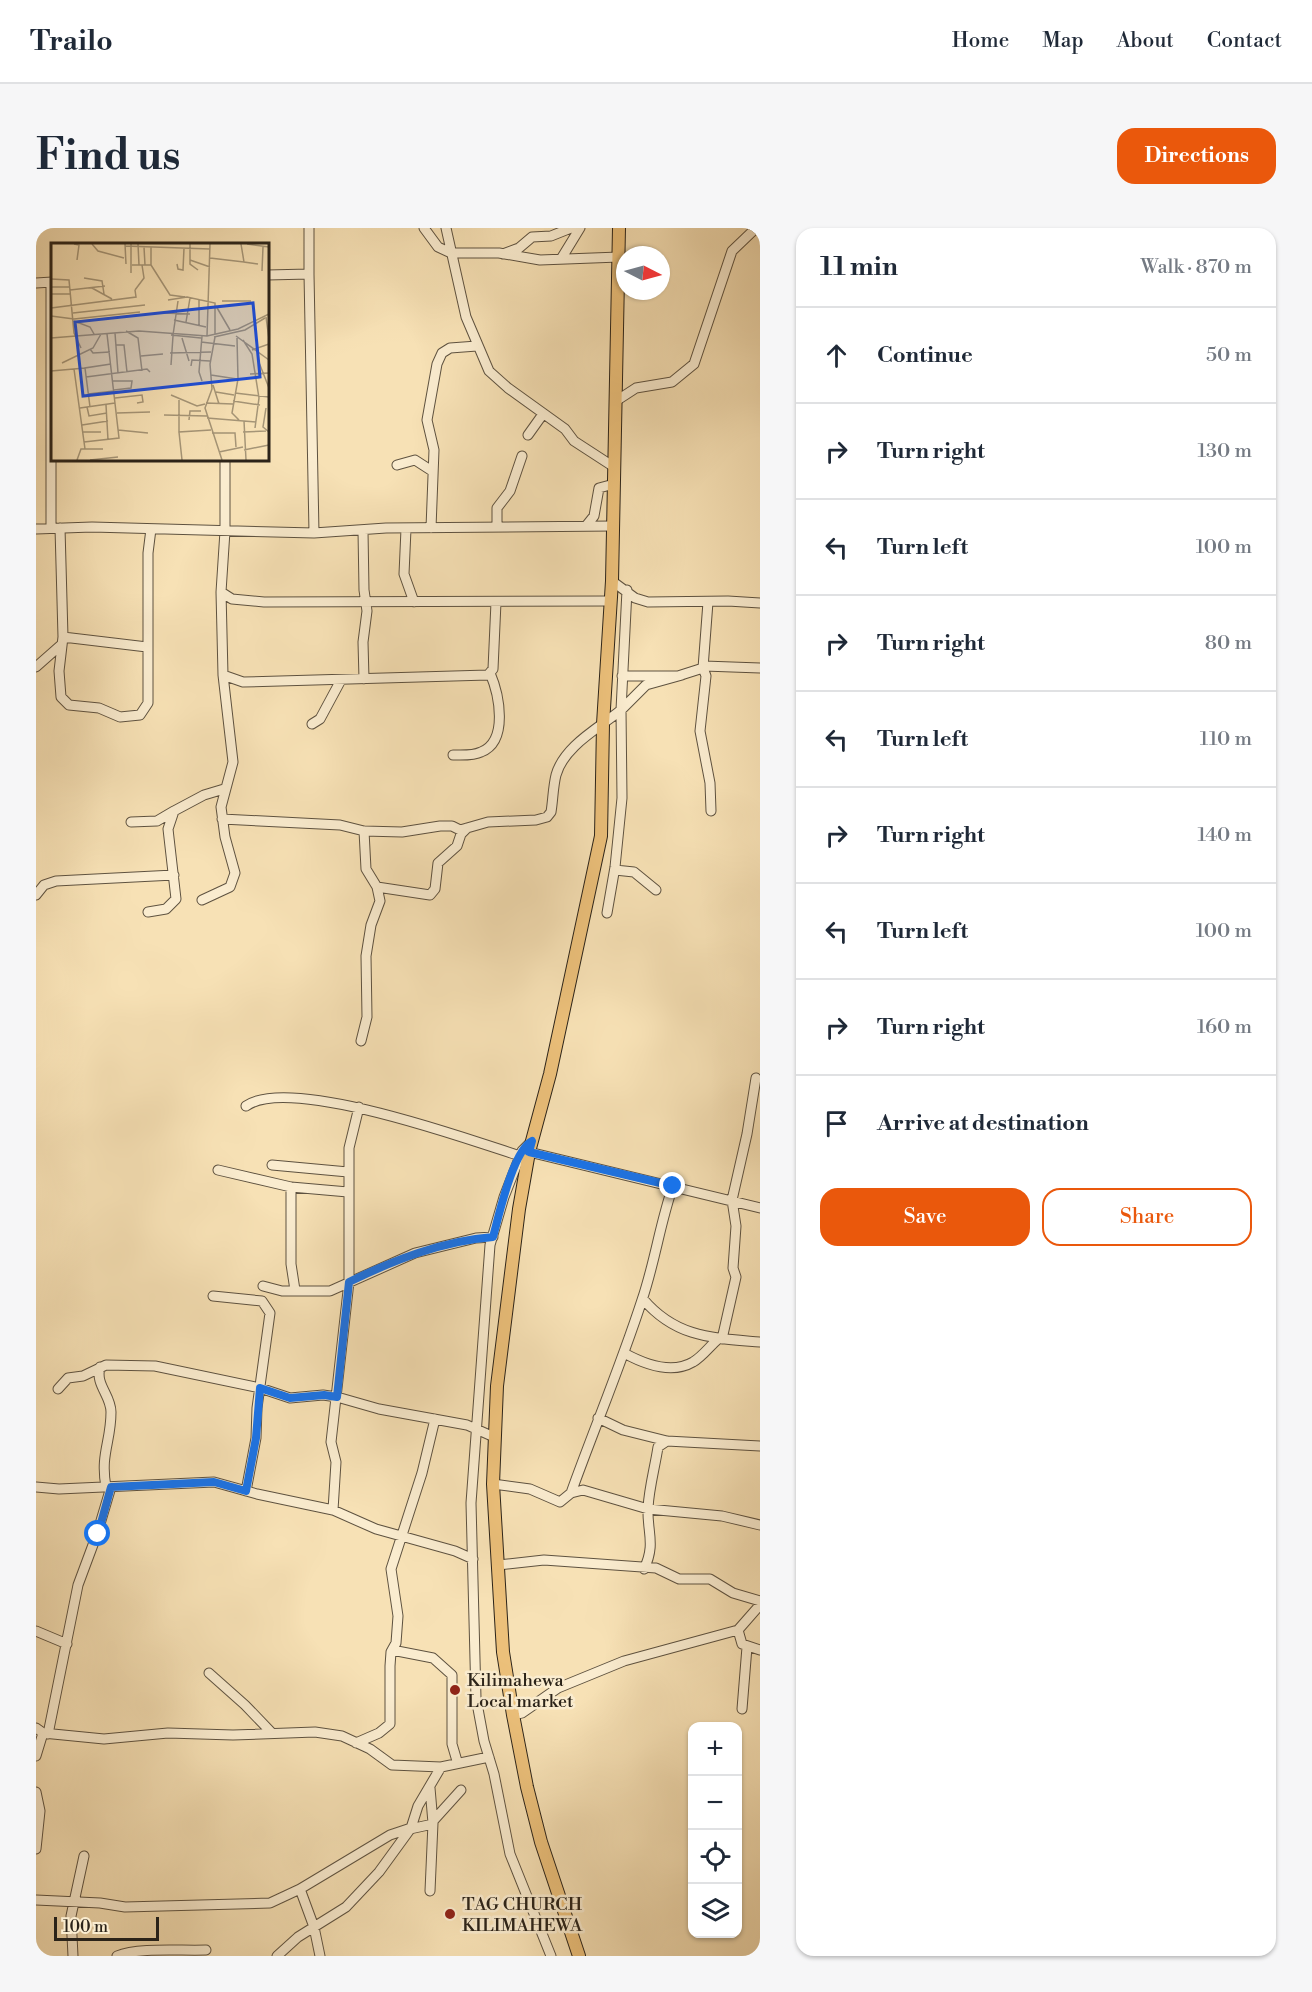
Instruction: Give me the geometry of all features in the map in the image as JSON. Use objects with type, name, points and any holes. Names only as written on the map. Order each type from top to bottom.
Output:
[{"type":"main road","points":[[619,228],[619,246]]},
{"type":"main road","points":[[579,1956],[542,1842],[527,1787],[513,1715],[503,1652],[493,1485],[494,1437],[497,1386],[527,1150],[550,1074],[601,836],[603,724],[612,581],[618,300]]},
{"type":"street","points":[[309,228],[314,533]]},
{"type":"street","points":[[424,228],[438,247],[451,253],[503,254],[540,260],[616,257]]},
{"type":"street","points":[[446,228],[466,317],[489,371],[565,429],[574,441],[614,467]]},
{"type":"street","points":[[503,254],[519,248],[532,237],[551,236],[571,228]]},
{"type":"street","points":[[561,259],[580,228]]},
{"type":"street","points":[[616,401],[636,388],[672,382],[694,364],[732,251],[756,228]]},
{"type":"street","points":[[268,275],[309,274]]},
{"type":"street","points":[[36,283],[51,282]]},
{"type":"street","points":[[431,528],[434,450],[427,420],[437,364],[442,353],[450,348],[477,346]]},
{"type":"street","points":[[528,435],[543,414]]},
{"type":"street","points":[[498,527],[497,508],[510,491],[522,456]]},
{"type":"street","points":[[54,460],[62,640],[59,688],[64,703],[99,708],[128,718],[140,715],[148,703],[148,553],[151,529]]},
{"type":"street","points":[[202,900],[230,887],[234,878],[222,819],[224,789],[232,762],[223,675],[221,592],[225,531],[225,460]]},
{"type":"street","points":[[397,465],[415,460],[432,471]]},
{"type":"street","points":[[586,526],[594,516],[599,488],[614,484]]},
{"type":"street","points":[[36,529],[314,533],[431,528],[613,526]]},
{"type":"street","points":[[406,529],[404,574],[414,602]]},
{"type":"street","points":[[363,531],[364,602],[367,611],[363,642],[364,679]]},
{"type":"street","points":[[612,581],[635,598],[648,602],[760,603]]},
{"type":"street","points":[[607,913],[615,870],[622,792],[619,765],[627,590]]},
{"type":"street","points":[[221,592],[232,599],[264,602],[610,601]]},
{"type":"street","points":[[490,674],[493,669],[496,602]]},
{"type":"street","points":[[708,602],[703,667],[706,676],[700,731],[710,783],[711,811]]},
{"type":"street","points":[[62,640],[147,647]]},
{"type":"street","points":[[36,667],[62,640]]},
{"type":"street","points":[[222,819],[340,825],[364,831],[402,832],[440,826],[452,826],[459,830],[488,822],[537,820],[547,817],[551,812],[558,770],[578,743],[621,710],[646,685],[703,667],[760,668]]},
{"type":"street","points":[[223,675],[243,682],[490,674]]},
{"type":"street","points":[[453,755],[480,753],[488,748],[496,735],[499,714],[495,685],[490,674]]},
{"type":"street","points":[[622,676],[682,675]]},
{"type":"street","points":[[312,724],[320,719],[341,680]]},
{"type":"street","points":[[131,822],[157,821],[204,795],[224,789]]},
{"type":"street","points":[[148,912],[166,909],[173,903],[176,893],[168,829],[174,811]]},
{"type":"street","points":[[377,887],[430,895],[435,889],[438,863],[457,846],[467,828]]},
{"type":"street","points":[[361,1041],[367,1017],[366,956],[371,925],[380,901],[377,887],[366,869],[364,831]]},
{"type":"street","points":[[615,870],[634,872],[656,890]]},
{"type":"street","points":[[36,895],[44,885],[56,881],[174,875]]},
{"type":"street","points":[[624,1353],[654,1367],[688,1364],[694,1362],[720,1339],[736,1277],[733,1268],[736,1226],[732,1200],[747,1134],[756,1078]]},
{"type":"street","points":[[246,1106],[255,1102],[298,1098],[359,1107],[732,1200],[760,1209]]},
{"type":"street","points":[[333,1510],[336,1462],[331,1442],[349,1282],[349,1148],[359,1107]]},
{"type":"street","points":[[527,1150],[493,1237],[486,1287],[471,1503],[476,1698],[510,1854],[551,1956]]},
{"type":"street","points":[[272,1165],[348,1172]]},
{"type":"street","points":[[218,1170],[273,1180],[291,1187],[348,1192]]},
{"type":"street","points":[[571,1493],[643,1299],[660,1239],[663,1216],[673,1186]]},
{"type":"street","points":[[291,1187],[291,1264],[295,1290]]},
{"type":"street","points":[[262,1286],[282,1291],[330,1291],[415,1253],[476,1238],[493,1237]]},
{"type":"street","points":[[213,1296],[252,1298],[262,1301],[269,1308],[271,1326],[260,1388],[256,1438],[246,1491]]},
{"type":"street","points":[[643,1299],[663,1320],[693,1335],[760,1342]]},
{"type":"street","points":[[58,1389],[63,1381],[83,1376],[100,1367],[155,1366],[260,1388],[290,1398],[324,1395],[337,1397],[477,1429],[494,1437]]},
{"type":"street","points":[[36,1756],[67,1644],[78,1585],[98,1534],[108,1487],[103,1462],[111,1412],[99,1383],[100,1367]]},
{"type":"street","points":[[598,1418],[623,1430],[667,1441],[760,1446]]},
{"type":"street","points":[[357,1743],[379,1733],[390,1724],[392,1650],[396,1643],[398,1616],[391,1569],[435,1419]]},
{"type":"street","points":[[644,1569],[651,1552],[648,1509],[658,1447],[667,1441]]},
{"type":"street","points":[[36,1487],[108,1487],[214,1482],[333,1510],[376,1529],[455,1551],[473,1559]]},
{"type":"street","points":[[493,1485],[510,1485],[530,1489],[560,1502],[571,1493],[583,1491],[648,1509],[722,1516],[760,1525]]},
{"type":"street","points":[[498,1565],[544,1560],[644,1569],[656,1568],[683,1580],[710,1579],[733,1593],[760,1600]]},
{"type":"street","points":[[513,1715],[522,1713],[558,1688],[624,1661],[738,1630],[760,1605]]},
{"type":"street","points":[[738,1630],[742,1644],[760,1650]]},
{"type":"street","points":[[36,1631],[67,1644]]},
{"type":"street","points":[[742,1709],[747,1647]]},
{"type":"street","points":[[392,1650],[434,1658],[452,1676],[452,1744],[457,1761]]},
{"type":"street","points":[[209,1673],[271,1732]]},
{"type":"street","points":[[42,1732],[104,1739],[159,1733],[333,1733],[357,1743],[392,1765],[441,1767],[457,1761],[489,1757]]},
{"type":"street","points":[[277,1956],[292,1941],[354,1900],[389,1860],[411,1828],[418,1806],[441,1767]]},
{"type":"street","points":[[430,1788],[432,1822],[430,1892]]},
{"type":"street","points":[[36,1900],[74,1901],[125,1907],[270,1903],[300,1889],[390,1835],[432,1822],[461,1790]]},
{"type":"street","points":[[36,1849],[37,1798]]},
{"type":"street","points":[[73,1956],[70,1926],[84,1856]]},
{"type":"street","points":[[300,1889],[314,1927],[320,1956]]},
{"type":"street","points":[[117,1956],[139,1950],[160,1954],[206,1950]]},
{"type":"place","name":"Kilimahewa Local market","points":[[455,1690]]},
{"type":"place","name":"TAG CHURCH KILIMAHEWA","points":[[450,1914]]},
{"type":"route","points":[[98,1534],[111,1487],[214,1482],[246,1491],[256,1438],[260,1388],[290,1398],[324,1395],[337,1397],[349,1282],[415,1253],[476,1238],[493,1237],[504,1197],[522,1150],[528,1143],[532,1141],[529,1152],[673,1186]]}]
